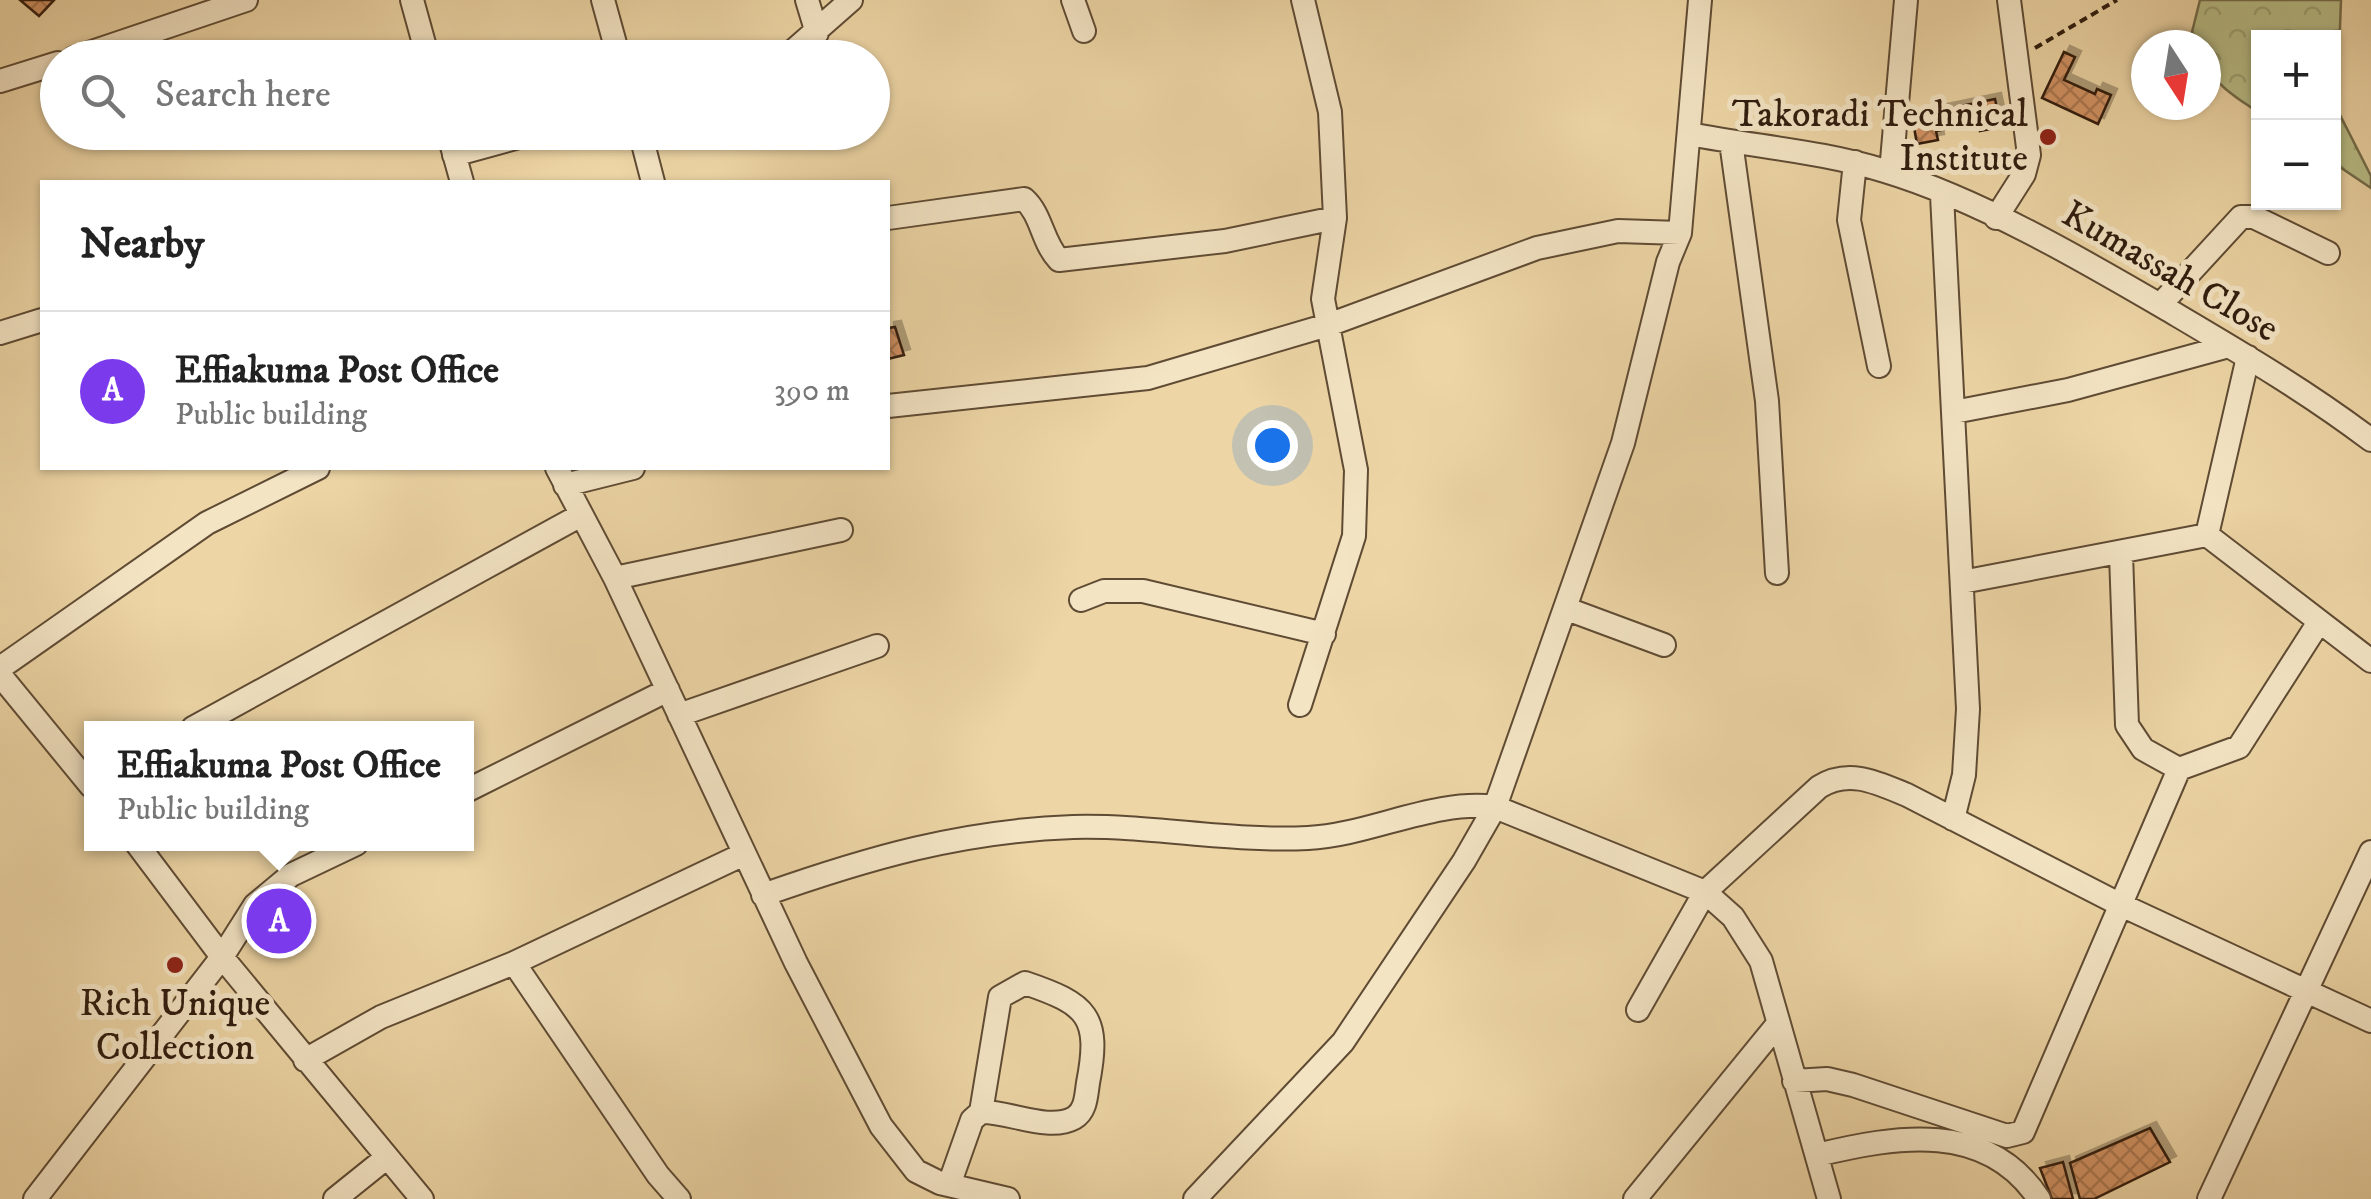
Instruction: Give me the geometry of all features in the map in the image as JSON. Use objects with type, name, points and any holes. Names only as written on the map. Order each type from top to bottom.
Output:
[{"type":"street","points":[[412,0],[423,40]]},
{"type":"street","points":[[602,0],[614,40]]},
{"type":"street","points":[[806,0],[816,33]]},
{"type":"street","points":[[807,40],[852,0]]},
{"type":"street","points":[[1073,0],[1084,31]]},
{"type":"street","points":[[1300,705],[1354,536],[1356,470],[1322,288],[1335,218],[1330,112],[1303,0]]},
{"type":"street","points":[[1196,1199],[1343,1042],[1464,861],[1495,806],[1623,443],[1668,262],[1680,234],[1700,0]]},
{"type":"street","points":[[1891,172],[1906,0]]},
{"type":"street","points":[[1996,218],[2024,174],[2029,155],[2009,0]]},
{"type":"street","points":[[125,40],[237,1]]},
{"type":"street","points":[[0,82],[40,69]]},
{"type":"street","name":"Kumassah Close","points":[[1690,134],[1855,162],[1891,172],[1996,218],[2067,250],[2302,388],[2371,440]]},
{"type":"street","points":[[1731,142],[1767,401],[1777,574]]},
{"type":"street","points":[[452,150],[458,180]]},
{"type":"street","points":[[645,150],[652,180]]},
{"type":"street","points":[[1855,162],[1849,220],[1880,366]]},
{"type":"street","points":[[1942,194],[1968,745],[1953,819]]},
{"type":"street","points":[[890,218],[1024,199],[1034,208],[1047,246],[1059,260],[1225,241],[1335,218]]},
{"type":"street","points":[[2160,306],[2242,218],[2254,217],[2328,253]]},
{"type":"street","points":[[890,406],[1148,378],[1331,324],[1537,248],[1581,236],[1618,231],[1680,234]]},
{"type":"street","points":[[0,333],[40,321]]},
{"type":"street","points":[[1954,412],[2239,351],[2207,534]]},
{"type":"street","points":[[84,776],[0,671],[207,524],[314,470]]},
{"type":"street","points":[[616,470],[561,476],[615,578],[744,854],[881,1126],[916,1171],[949,1186],[1008,1199]]},
{"type":"street","points":[[206,721],[581,515]]},
{"type":"street","points":[[615,578],[841,530]]},
{"type":"street","points":[[1962,582],[2121,554],[2207,534]]},
{"type":"street","points":[[2207,534],[2371,660]]},
{"type":"street","points":[[2121,554],[2126,725],[2143,749],[2179,769]]},
{"type":"street","points":[[1081,600],[1104,592],[1142,591],[1324,634]]},
{"type":"street","points":[[1566,609],[1664,645]]},
{"type":"street","points":[[1794,1081],[1827,1080],[1853,1085],[2016,1136],[2023,1132],[2040,1102],[2119,904],[2179,769],[2238,747],[2319,622]]},
{"type":"street","points":[[679,715],[877,646]]},
{"type":"street","points":[[474,787],[668,690]]},
{"type":"street","points":[[1638,1010],[1705,892],[1820,787],[1841,777],[1872,781],[2119,904],[2371,1021]]},
{"type":"street","points":[[764,895],[884,853],[1002,832],[1122,828],[1310,838],[1464,806],[1495,806],[1705,892],[1733,917],[1761,961],[1829,1199]]},
{"type":"street","points":[[142,851],[305,1060],[422,1199]]},
{"type":"street","points":[[35,1199],[222,956],[255,905],[276,886],[343,851]]},
{"type":"street","points":[[2209,1199],[2371,852]]},
{"type":"street","points":[[305,1060],[380,1017],[514,963],[744,854]]},
{"type":"street","points":[[514,963],[658,1175],[679,1199]]},
{"type":"street","points":[[949,1186],[972,1120],[981,1112],[1000,997],[1025,983],[1072,999],[1090,1021],[1095,1046],[1084,1107],[1075,1117],[1059,1122],[981,1112]]},
{"type":"street","points":[[1635,1199],[1777,1025]]},
{"type":"street","points":[[2016,1136],[2022,1174]]},
{"type":"street","points":[[1817,1156],[1891,1138],[1944,1140],[1999,1158],[2022,1174],[2039,1199]]},
{"type":"street","points":[[335,1199],[391,1164]]},
{"type":"street","points":[[391,1164],[399,1199]]},
{"type":"path","points":[[2019,67],[2040,43],[2117,0]]},
{"type":"green space","points":[[2200,0],[2341,0],[2340,30],[2251,30],[2251,107],[2221,84],[2221,30],[2192,30]]},
{"type":"green space","points":[[2341,117],[2371,176],[2371,188],[2341,168]]},
{"type":"building","points":[[20,0],[54,0],[39,16]]},
{"type":"building","points":[[2064,52],[2075,57],[2064,80],[2095,94],[2097,89],[2111,95],[2098,124],[2042,98]]},
{"type":"building","points":[[1995,99],[2001,127],[1980,131],[1979,123],[1936,131],[1938,140],[1917,144],[1912,116]]},
{"type":"building","points":[[895,327],[904,355],[890,358],[890,328]]},
{"type":"building","points":[[2150,1128],[2170,1162],[2094,1199],[2080,1199],[2070,1163]]},
{"type":"building","points":[[2063,1162],[2073,1199],[2052,1199],[2040,1168]]},
{"type":"place","name":"Takoradi Technical Institute","points":[[2048,137]]},
{"type":"place","name":"Effiakuma Post Office","points":[[279,921]]},
{"type":"place","name":"Rich Unique Collection","points":[[175,965]]}]
